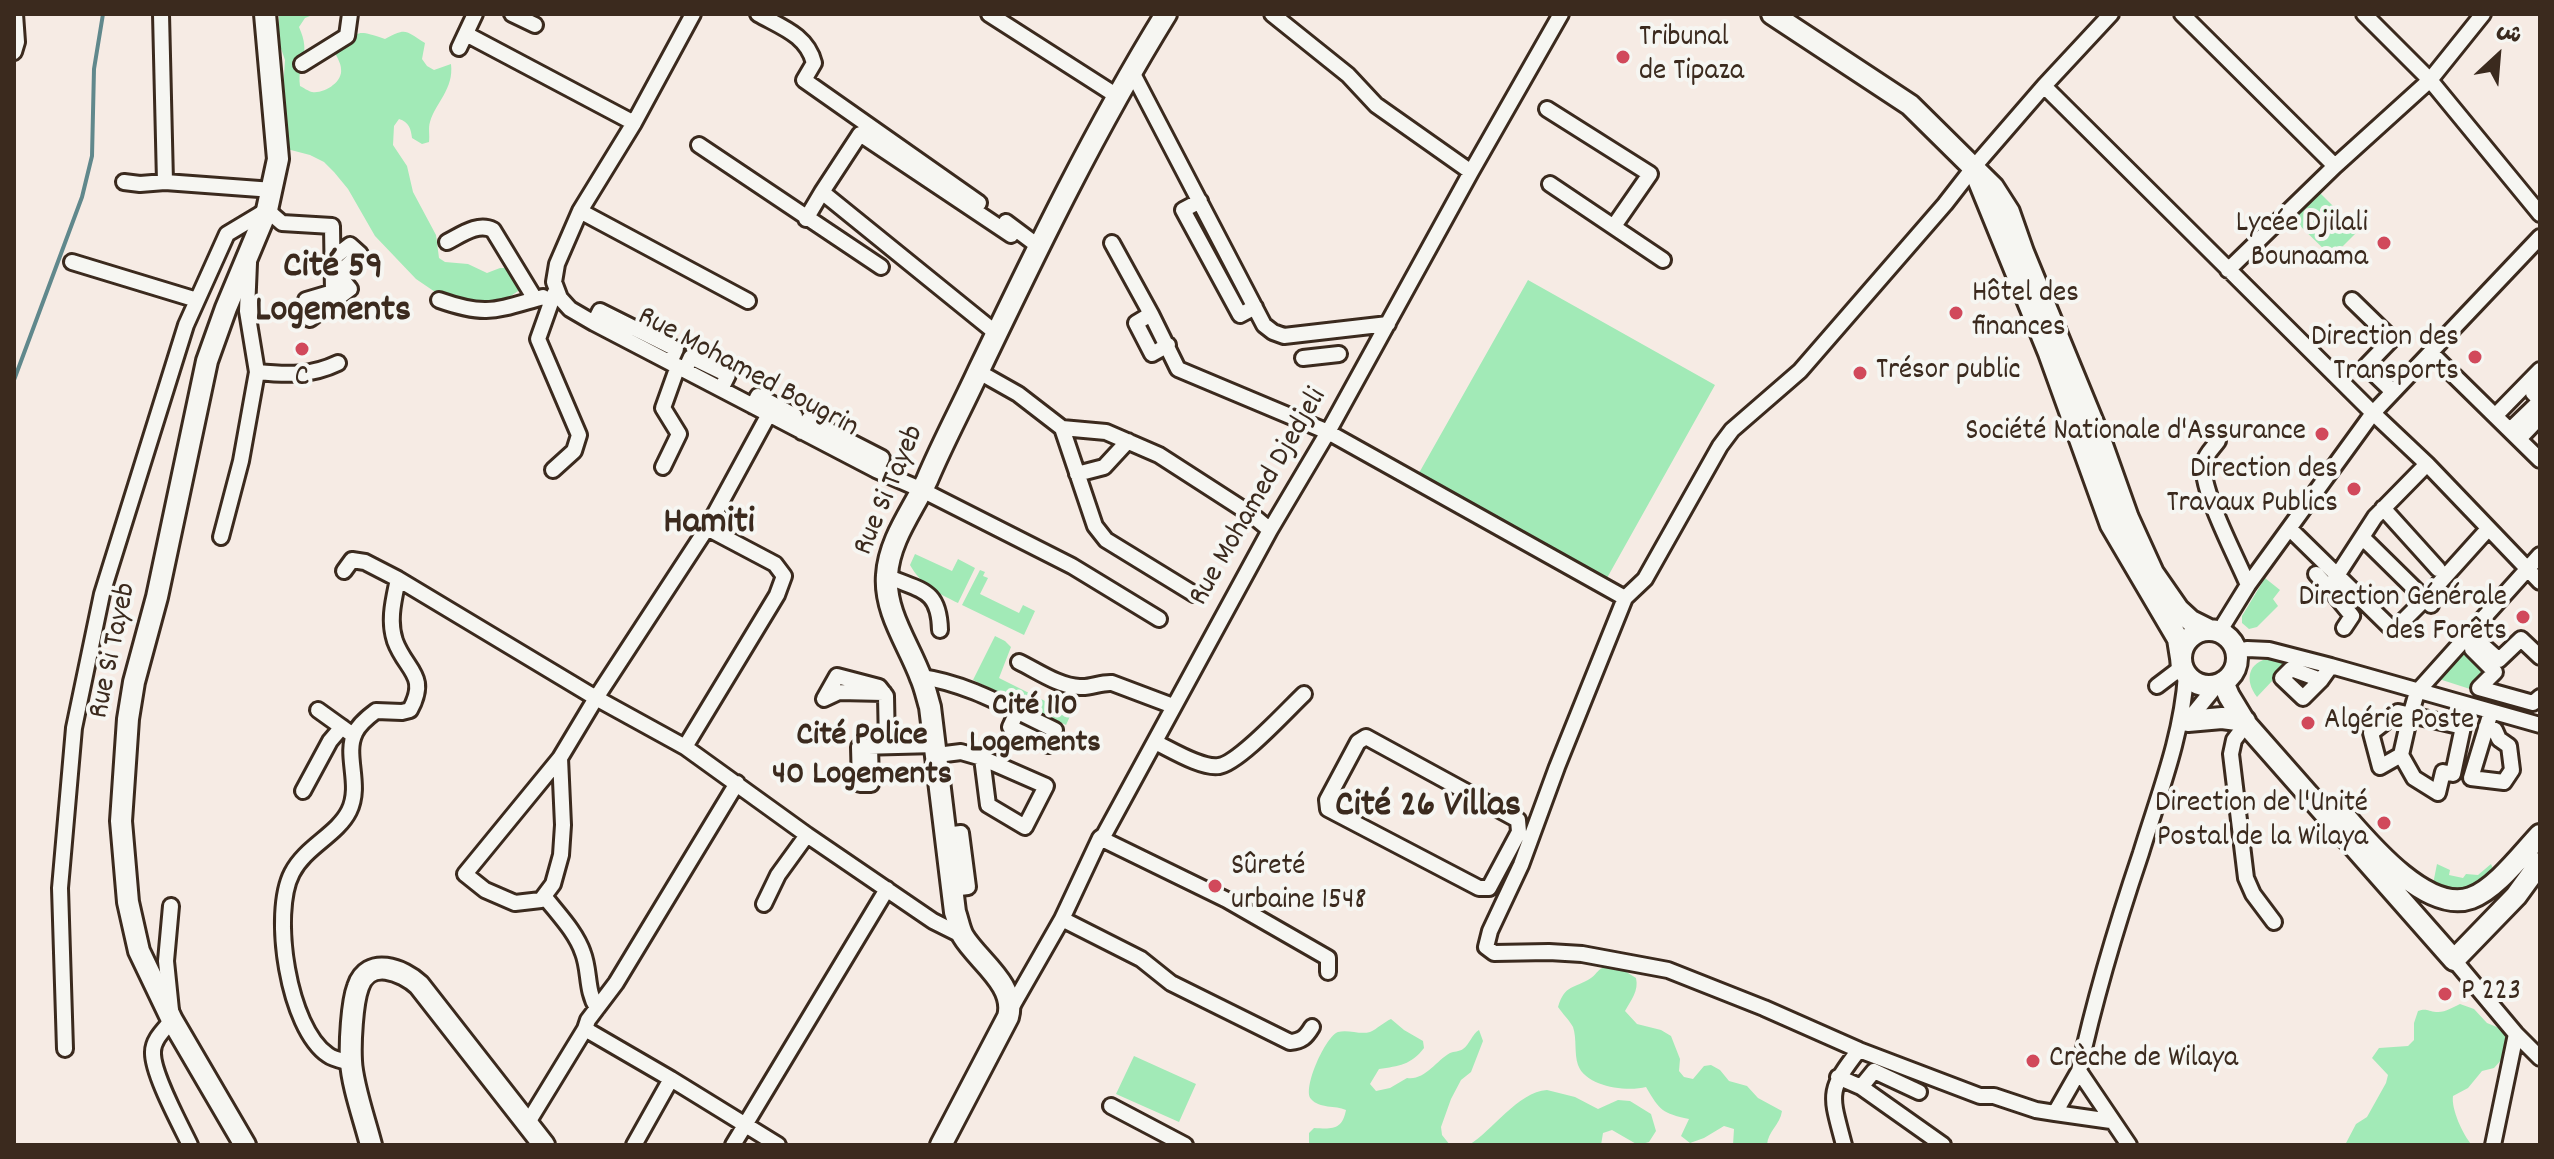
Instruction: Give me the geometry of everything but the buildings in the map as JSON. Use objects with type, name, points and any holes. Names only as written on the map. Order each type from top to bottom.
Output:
[{"type":"main road","name":"Rue Si Tayeb","points":[[245,1145],[172,1020],[139,951],[128,902],[121,821],[128,719],[137,668],[157,597],[207,361],[226,308],[249,259],[273,190],[278,159],[265,14]]},
{"type":"main road","name":"Rue Si Tayeb","points":[[1009,1011],[1003,986],[963,936],[955,912],[930,707],[921,677],[899,631],[889,598],[887,576],[897,539],[1038,246],[1131,70],[1165,14]]},
{"type":"main road","points":[[1772,14],[1910,105],[1993,187],[2009,212],[2128,518],[2153,573],[2178,609],[2191,621],[2227,637],[2229,696],[2246,722],[2454,960],[2516,896],[2540,863]]},
{"type":"main road","points":[[1973,168],[2049,353],[2111,525],[2178,639],[2183,667],[2199,684],[2227,673]]},
{"type":"main road","points":[[2183,667],[2186,641],[2192,635],[2214,631]]},
{"type":"main road","points":[[2227,673],[2250,710],[2372,846],[2420,888],[2451,900],[2472,898],[2495,882],[2540,835]]},
{"type":"main road","points":[[2183,729],[2222,718],[2246,722]]},
{"type":"main road","points":[[2472,898],[2478,919],[2477,937]]},
{"type":"main road","points":[[371,1145],[351,1063],[358,985],[375,969],[409,976],[428,995],[544,1145]]},
{"type":"main road","points":[[941,1145],[1009,1011]]},
{"type":"street","points":[[14,52],[17,42],[15,14]]},
{"type":"street","points":[[161,14],[165,182]]},
{"type":"street","points":[[302,64],[347,36],[350,14]]},
{"type":"street","points":[[459,48],[475,14]]},
{"type":"street","points":[[512,14],[535,25]]},
{"type":"street","points":[[553,470],[574,451],[579,435],[538,339],[555,293],[556,268],[580,211],[634,123],[693,14]]},
{"type":"street","points":[[758,14],[801,38],[811,51],[814,63],[804,80],[1038,246]]},
{"type":"street","points":[[989,14],[1117,96]]},
{"type":"street","points":[[1272,14],[1348,75],[1376,105],[1471,172]]},
{"type":"street","name":"Rue Mohamed Djedjeli","points":[[1009,1011],[1062,919],[1100,838],[1270,530],[1561,14]]},
{"type":"street","points":[[2111,14],[2044,86],[1800,371],[1732,430],[1720,446],[1645,579],[1625,598],[1505,902],[1486,941],[1486,947],[1494,953],[1582,954],[1668,970],[1859,1050],[1980,1096],[1994,1096],[2036,1110],[2111,1121]]},
{"type":"street","points":[[2182,14],[2335,166]]},
{"type":"street","points":[[2364,14],[2430,80],[2540,214]]},
{"type":"street","points":[[2228,270],[2335,166],[2430,80],[2483,14]]},
{"type":"street","points":[[466,34],[634,123]]},
{"type":"street","points":[[1131,70],[1264,325],[1278,334],[1388,324]]},
{"type":"street","points":[[2044,86],[2427,464],[2540,582]]},
{"type":"street","points":[[1547,109],[1650,174],[1614,226]]},
{"type":"street","points":[[806,219],[860,134],[1011,235]]},
{"type":"street","points":[[699,145],[881,267]]},
{"type":"street","points":[[124,182],[273,190]]},
{"type":"street","points":[[1550,184],[1663,260]]},
{"type":"street","points":[[822,192],[996,333]]},
{"type":"street","points":[[65,1049],[60,888],[74,728],[102,594],[186,325],[227,234],[267,210],[282,223],[332,226],[332,259],[333,292],[306,300],[303,310],[310,319],[350,289],[338,274],[360,254],[350,245],[332,259]]},
{"type":"street","points":[[580,211],[748,301]]},
{"type":"street","points":[[447,242],[481,226],[493,230],[535,299]]},
{"type":"street","points":[[2214,631],[2373,413],[2540,237]]},
{"type":"street","points":[[1112,243],[1168,345],[1173,362],[1185,374],[1328,432],[1625,598]]},
{"type":"street","points":[[221,537],[241,461],[257,372],[247,311],[249,259]]},
{"type":"street","points":[[72,262],[197,300]]},
{"type":"street","points":[[439,300],[485,312],[555,293]]},
{"type":"street","name":"Rue Mohamed Bougrin","points":[[555,293],[567,306],[594,323],[600,311],[676,349],[677,366],[691,357],[728,375],[721,389],[796,429],[808,420],[882,458],[876,470],[1072,566],[1159,619]]},
{"type":"street","points":[[2352,300],[2392,339],[2366,366],[2393,392]]},
{"type":"street","points":[[1317,332],[1319,356]]},
{"type":"street","points":[[2431,353],[2539,458]]},
{"type":"street","points":[[1303,358],[1339,354]]},
{"type":"street","points":[[257,372],[294,375],[321,371],[338,363]]},
{"type":"street","points":[[663,467],[679,434],[663,408],[677,366]]},
{"type":"street","points":[[2495,416],[2540,370]]},
{"type":"street","points":[[979,372],[1018,394],[1062,428],[1106,432],[1159,455],[1270,530]]},
{"type":"street","points":[[2515,435],[2540,400],[2533,393],[2540,386]]},
{"type":"street","points":[[753,406],[758,396],[795,416],[796,429]]},
{"type":"street","points":[[560,758],[563,825],[561,855],[553,884],[541,900],[515,903],[485,890],[465,874],[560,758],[707,528],[769,414]]},
{"type":"street","points":[[2515,435],[2540,417]]},
{"type":"street","points":[[1062,428],[1095,526],[1106,540],[1194,594]]},
{"type":"street","points":[[1077,474],[1104,467],[1128,441]]},
{"type":"street","points":[[2218,441],[2205,457],[2205,474],[2211,500],[2248,585]]},
{"type":"street","points":[[2333,581],[2375,517],[2427,464]]},
{"type":"street","points":[[2383,508],[2438,569]]},
{"type":"street","points":[[685,747],[777,595],[784,576],[775,564],[707,528]]},
{"type":"street","points":[[2290,529],[2333,581],[2352,616],[2344,628]]},
{"type":"street","points":[[2316,574],[2333,581],[2393,627],[2401,625],[2428,602],[2488,529]]},
{"type":"street","points":[[2363,538],[2428,602]]},
{"type":"street","points":[[2401,755],[2380,767],[2371,733],[2398,712],[2411,714],[2463,727],[2453,774],[2443,772],[2438,793],[2414,778],[2401,755],[2411,714],[2417,692],[2540,555]]},
{"type":"street","points":[[344,571],[352,560],[365,562],[398,579],[596,698],[685,747],[933,921],[963,936]]},
{"type":"street","points":[[887,576],[933,598],[940,612],[940,630]]},
{"type":"street","points":[[303,791],[330,741],[360,725],[376,711],[410,710],[418,691],[416,675],[395,642],[391,612],[398,579]]},
{"type":"street","points":[[2540,657],[2521,639],[2499,660],[2479,642],[2472,649],[2495,672],[2479,688],[2533,703],[2540,697]]},
{"type":"street","points":[[2055,1113],[2079,1071],[2088,1028],[2138,859],[2183,729],[2247,649],[2269,650],[2331,666],[2540,725]]},
{"type":"street","points":[[1019,662],[1069,685],[1084,687],[1112,683],[1173,706]]},
{"type":"street","points":[[2321,680],[2331,666]]},
{"type":"street","points":[[2157,686],[2183,667]]},
{"type":"street","points":[[2183,667],[2183,729]]},
{"type":"street","points":[[921,677],[949,681],[1017,712]]},
{"type":"street","points":[[884,693],[887,746]]},
{"type":"street","points":[[1155,742],[1200,763],[1217,767],[1234,760],[1304,694]]},
{"type":"street","points":[[2486,727],[2503,695]]},
{"type":"street","points":[[318,710],[348,731],[352,745],[353,803],[348,814],[293,869],[285,887],[282,922],[288,977],[295,1005],[312,1037],[328,1056],[351,1063]]},
{"type":"street","points":[[2246,722],[2234,740],[2231,754],[2246,878],[2253,894],[2274,922]]},
{"type":"street","points":[[1487,889],[1519,832],[1518,820],[1370,738],[1360,739],[1327,800],[1328,809],[1479,888],[1487,889],[1505,902]]},
{"type":"street","points":[[870,746],[961,752],[982,758],[1046,786],[1025,827],[988,805],[982,758]]},
{"type":"street","points":[[527,1124],[588,1020],[616,983],[737,783]]},
{"type":"street","points":[[764,904],[778,875],[807,835]]},
{"type":"street","points":[[1100,838],[1227,900],[1328,958],[1328,972]]},
{"type":"street","points":[[733,1145],[887,889]]},
{"type":"street","points":[[544,896],[583,953],[597,1008]]},
{"type":"street","points":[[171,906],[166,961],[172,1020],[155,1042],[153,1052],[156,1068],[190,1145]]},
{"type":"street","points":[[1062,919],[1141,959],[1171,983],[1290,1042],[1307,1036],[1312,1027]]},
{"type":"street","points":[[2454,960],[2540,1058]]},
{"type":"street","points":[[585,1029],[778,1145]]},
{"type":"street","points":[[2493,1145],[2516,1034]]},
{"type":"street","points":[[1844,1145],[1832,1094],[1838,1077],[1859,1050]]},
{"type":"street","points":[[1861,1087],[1874,1071],[1919,1092]]},
{"type":"street","points":[[2079,1071],[2129,1145]]},
{"type":"street","points":[[1838,1077],[1861,1087],[1943,1145]]},
{"type":"street","points":[[634,1145],[671,1079]]},
{"type":"street","points":[[1111,1106],[1185,1145]]},
{"type":"green space","points":[[279,14],[315,14],[305,18],[299,27],[304,45],[300,86],[311,92],[322,91],[336,83],[341,69],[334,50],[360,33],[385,39],[398,33],[409,33],[425,43],[422,59],[427,66],[434,70],[451,64],[450,81],[430,122],[429,142],[422,144],[412,138],[409,126],[399,119],[394,126],[393,145],[407,166],[413,192],[436,235],[439,258],[445,262],[468,264],[487,273],[508,268],[521,289],[508,298],[471,304],[441,296],[416,279],[375,236],[348,189],[324,162],[287,149],[282,106],[285,60],[278,40]]},
{"type":"green space","points":[[2319,192],[2358,231],[2332,257],[2293,219]]},
{"type":"green space","points":[[1528,280],[1715,385],[1607,578],[1419,473]]},
{"type":"green space","points":[[915,554],[952,571],[958,559],[975,568],[958,603],[919,578],[910,565]]},
{"type":"green space","points":[[980,570],[988,578],[980,594],[1019,613],[1023,605],[1035,611],[1024,635],[962,605]]},
{"type":"green space","points":[[2265,578],[2280,590],[2273,599],[2278,606],[2257,627],[2249,629],[2242,623],[2242,616]]},
{"type":"green space","points":[[995,636],[1011,647],[999,678],[1071,714],[1066,725],[973,680]]},
{"type":"green space","points":[[2466,650],[2487,671],[2470,689],[2439,679]]},
{"type":"green space","points":[[2270,658],[2289,663],[2257,697],[2250,684],[2250,673],[2257,663]]},
{"type":"green space","points":[[2437,864],[2450,870],[2449,875],[2463,878],[2466,874],[2478,875],[2491,864],[2494,871],[2478,883],[2459,889],[2433,884]]},
{"type":"green space","points":[[1606,967],[1620,968],[1636,978],[1635,991],[1625,1011],[1637,1024],[1671,1036],[1680,1059],[1679,1071],[1684,1077],[1693,1079],[1704,1066],[1711,1065],[1729,1081],[1747,1086],[1758,1098],[1782,1111],[1767,1145],[1733,1145],[1734,1129],[1724,1126],[1690,1143],[1681,1136],[1689,1119],[1663,1110],[1646,1087],[1628,1089],[1608,1086],[1582,1072],[1577,1060],[1573,1027],[1558,1007],[1567,991]]},
{"type":"green space","points":[[2460,1004],[2474,1009],[2487,1023],[2504,1030],[2509,1037],[2503,1058],[2494,1068],[2482,1071],[2468,1088],[2453,1096],[2458,1122],[2472,1145],[2345,1145],[2356,1124],[2367,1117],[2386,1083],[2388,1075],[2372,1058],[2379,1048],[2408,1046],[2414,1040],[2418,1011],[2443,1012]]},
{"type":"green space","points":[[1391,1019],[1423,1041],[1424,1048],[1404,1064],[1379,1069],[1370,1084],[1376,1091],[1424,1074],[1450,1053],[1463,1049],[1479,1030],[1483,1041],[1471,1072],[1461,1080],[1441,1127],[1442,1135],[1450,1145],[1312,1145],[1309,1143],[1309,1133],[1314,1128],[1339,1125],[1346,1110],[1319,1104],[1311,1099],[1309,1093],[1312,1074],[1327,1043],[1338,1032],[1370,1032]]},
{"type":"green space","points":[[1134,1056],[1196,1084],[1179,1122],[1116,1094]]},
{"type":"green space","points":[[1547,1090],[1575,1097],[1598,1109],[1618,1100],[1630,1101],[1651,1114],[1656,1131],[1649,1142],[1638,1145],[1612,1130],[1603,1133],[1601,1145],[1469,1145],[1526,1097]]},
{"type":"waterway","points":[[14,380],[82,197],[92,156],[94,69],[103,14]]},
{"type":"place","name":"Tribunal de Tipaza","points":[[1623,57]]},
{"type":"place","name":"Lycée Djilali Bounaama","points":[[2384,243]]},
{"type":"place","name":"Hôtel des finances","points":[[1956,313]]},
{"type":"place","name":"C","points":[[302,349]]},
{"type":"place","name":"Direction des Transports","points":[[2475,357]]},
{"type":"place","name":"Trésor public","points":[[1860,373]]},
{"type":"place","name":"Société Nationale d'Assurance","points":[[2322,434]]},
{"type":"place","name":"Direction des Travaux Publics","points":[[2354,489]]},
{"type":"place","name":"Direction Générale des Forêts","points":[[2523,617]]},
{"type":"place","name":"Algérie Poste","points":[[2308,723]]},
{"type":"place","name":"Direction de l'Unité Postal de la Wilaya","points":[[2384,823]]},
{"type":"place","name":"Sûreté urbaine 1548","points":[[1215,886]]},
{"type":"place","name":"P 223","points":[[2445,994]]},
{"type":"place","name":"Crèche de Wilaya","points":[[2033,1061]]},
{"type":"district","name":"Cité 59 Logements","points":[[333,292]]},
{"type":"district","name":"Hamiti","points":[[709,526]]},
{"type":"district","name":"Cité 110 Logements","points":[[1035,728]]},
{"type":"district","name":"Cité Police 40 Logements","points":[[862,758]]},
{"type":"district","name":"Cité 26 Villas","points":[[1428,809]]}]
